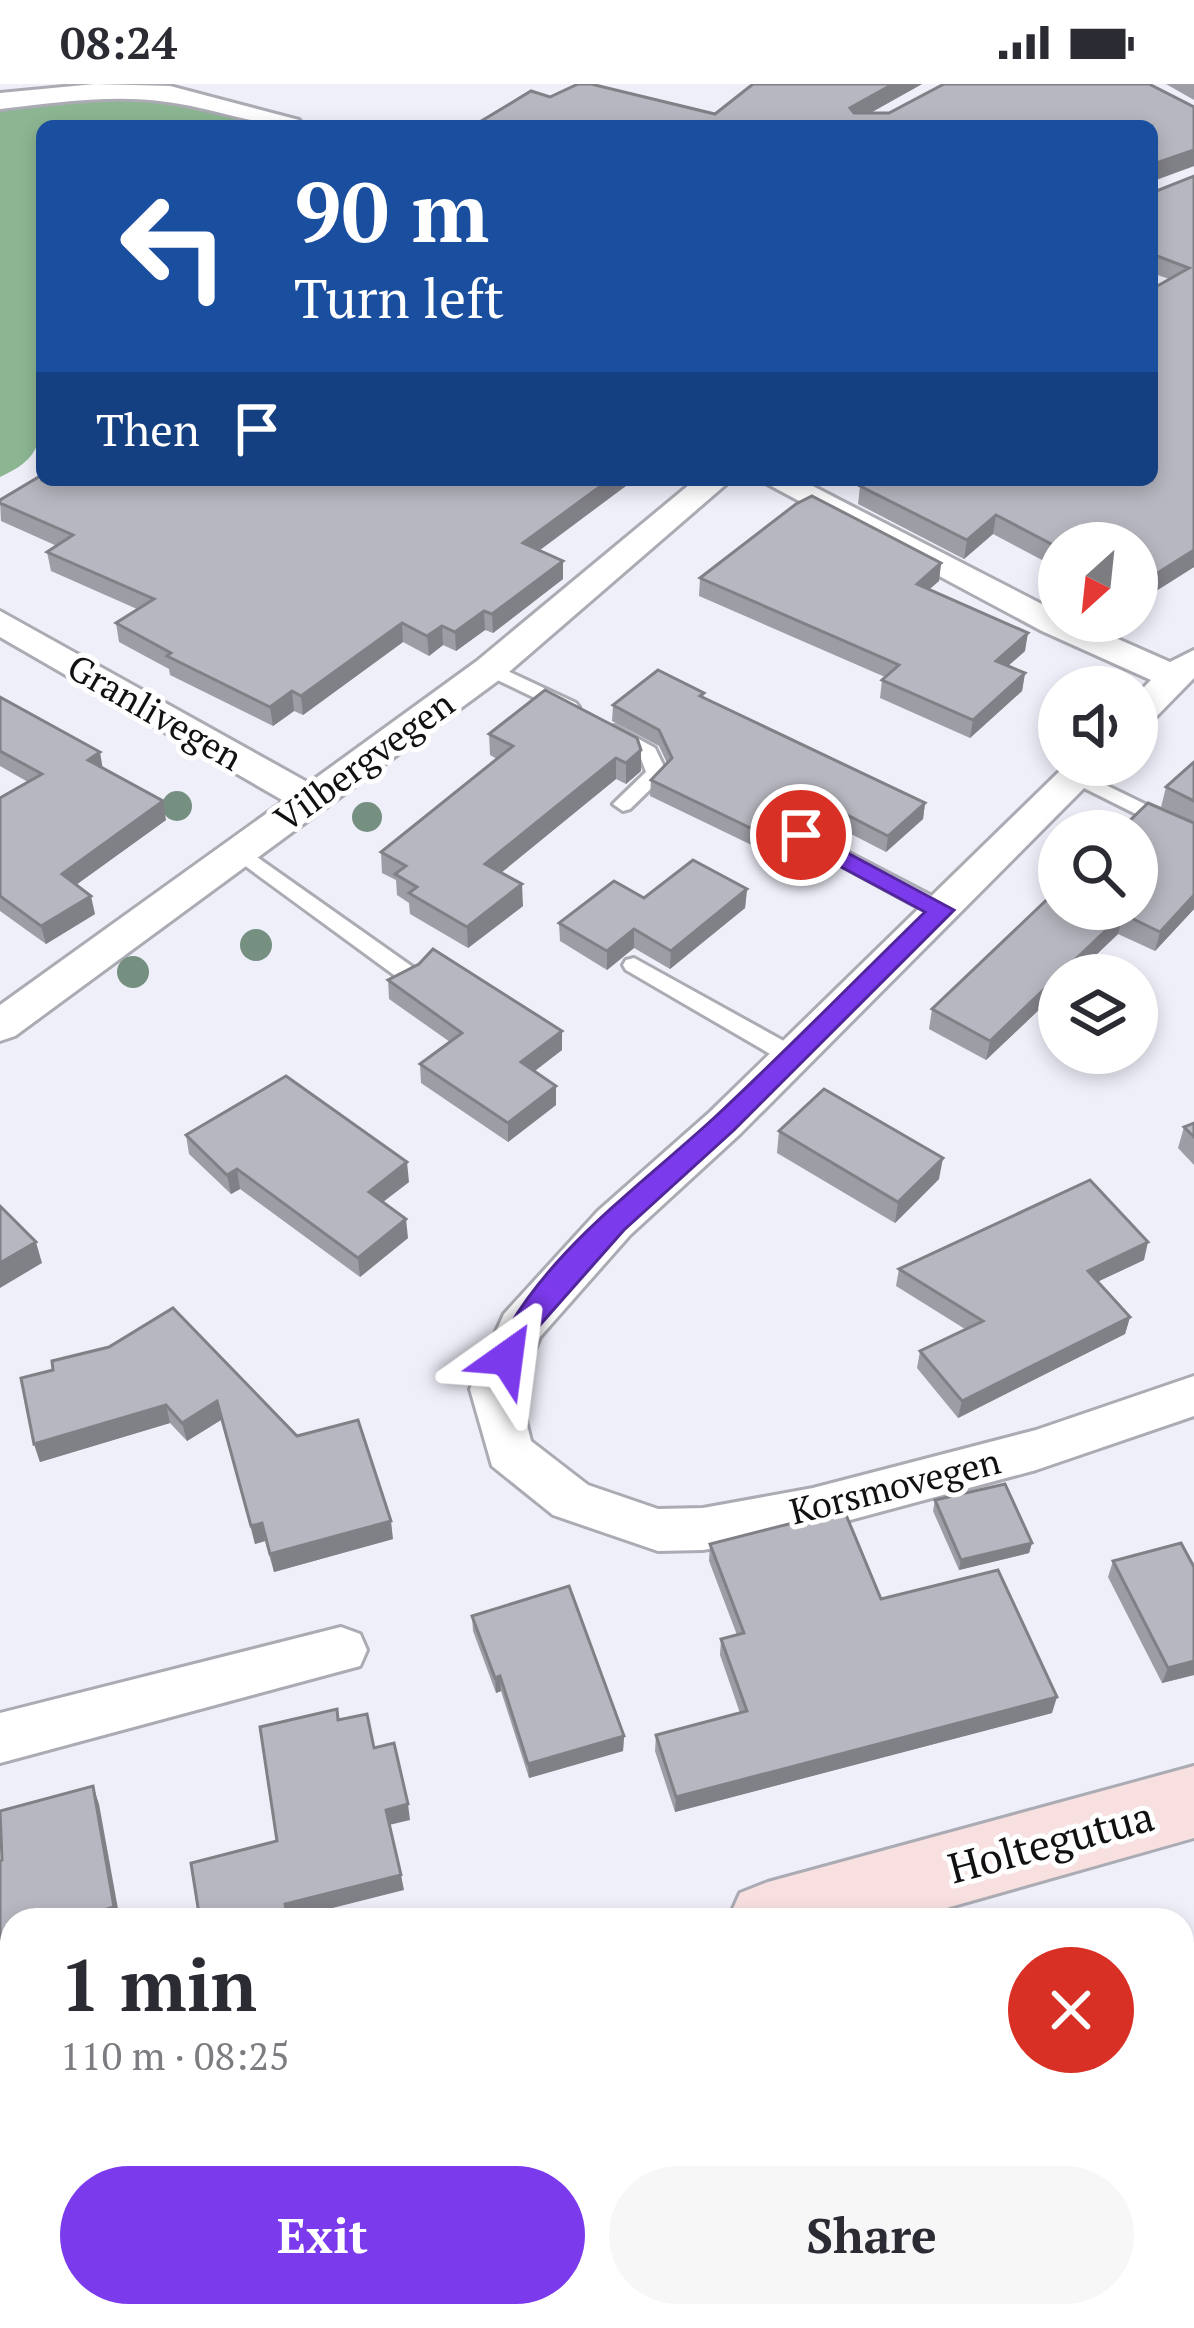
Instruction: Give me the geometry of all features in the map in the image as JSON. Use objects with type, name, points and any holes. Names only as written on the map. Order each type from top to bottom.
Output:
[{"type":"main road","name":"Holtegutua","points":[[811,1908],[1194,1802]]},
{"type":"street","points":[[0,101],[115,90],[170,94],[268,120]]},
{"type":"street","name":"Vilbergvegen","points":[[0,1026],[490,669],[709,486]]},
{"type":"street","points":[[788,486],[1054,624],[1187,673],[1158,697]]},
{"type":"street","name":"Granlivegen","points":[[0,622],[311,800]]},
{"type":"street","name":"Korsmovegen","points":[[1067,786],[792,1056],[614,1222],[520,1327],[494,1389],[509,1452],[592,1509],[658,1530],[703,1529],[813,1509],[1036,1450],[1193,1399]]},
{"type":"street","points":[[0,1738],[341,1650]]},
{"type":"lane","points":[[490,669],[648,752],[657,773],[623,804]]},
{"type":"lane","points":[[1108,786],[1194,836]]},
{"type":"lane","points":[[801,835],[941,910]]},
{"type":"lane","points":[[240,852],[409,975]]},
{"type":"lane","points":[[634,965],[792,1056]]},
{"type":"green space","points":[[166,93],[277,120],[36,120],[36,446],[23,464],[0,477],[0,101]]},
{"type":"building","points":[[578,84],[591,84],[715,114],[753,84],[893,84],[850,108],[854,113],[889,113],[944,84],[1149,84],[1194,107],[1194,150],[1158,162],[1158,120],[483,120],[531,91],[550,97]]},
{"type":"building","points":[[1194,176],[1194,550],[1158,573],[1158,522],[1038,522],[1038,537],[996,515],[967,540],[860,486],[1158,486],[1158,286],[1189,268],[1158,256],[1158,190]]},
{"type":"building","points":[[36,479],[36,486],[601,486],[523,543],[563,561],[492,614],[484,611],[455,632],[442,626],[427,636],[402,623],[301,696],[292,691],[270,707],[167,656],[171,653],[116,623],[154,599],[47,552],[73,535],[0,500]]},
{"type":"building","points":[[812,496],[941,563],[917,584],[1028,633],[996,661],[1025,673],[973,720],[882,680],[899,665],[700,578]]},
{"type":"building","points":[[658,670],[704,693],[700,696],[925,803],[888,836],[818,800],[791,812],[789,823],[771,838],[651,780],[672,758],[659,730],[613,705]]},
{"type":"building","points":[[545,690],[637,738],[641,750],[626,763],[616,758],[485,864],[522,884],[467,927],[409,893],[417,887],[395,874],[406,866],[381,852],[513,746],[489,734]]},
{"type":"building","points":[[0,697],[100,752],[88,760],[163,801],[62,874],[91,896],[41,926],[0,896],[0,798],[42,774],[0,751]]},
{"type":"building","points":[[1194,762],[1194,801],[1166,787]]},
{"type":"building","points":[[1148,803],[1194,823],[1194,895],[1160,932],[1156,930],[1158,810],[1141,810]]},
{"type":"building","points":[[693,860],[747,889],[671,951],[634,929],[607,951],[559,923],[614,881],[644,898]]},
{"type":"building","points":[[1038,908],[1038,930],[1106,930],[1081,954],[1038,954],[1038,995],[990,1041],[932,1009]]},
{"type":"building","points":[[433,949],[562,1031],[521,1062],[556,1086],[508,1123],[420,1064],[462,1033],[388,980],[419,964]]},
{"type":"building","points":[[286,1076],[407,1162],[369,1192],[406,1219],[358,1258],[237,1169],[227,1175],[186,1135]]},
{"type":"building","points":[[824,1089],[943,1158],[898,1202],[779,1131]]},
{"type":"building","points":[[1090,1180],[1148,1242],[1088,1271],[1130,1317],[962,1401],[920,1351],[983,1321],[899,1269]]},
{"type":"building","points":[[0,1206],[36,1242],[0,1263]]},
{"type":"building","points":[[173,1308],[297,1436],[358,1420],[391,1521],[270,1554],[262,1523],[251,1526],[217,1401],[182,1423],[166,1405],[34,1444],[21,1378],[53,1370],[52,1361],[109,1347]]},
{"type":"building","points":[[1005,1484],[1032,1543],[961,1560],[935,1500]]},
{"type":"building","points":[[844,1510],[881,1599],[998,1570],[1057,1697],[676,1797],[656,1735],[747,1711],[721,1639],[744,1633],[710,1544]]},
{"type":"building","points":[[1181,1543],[1194,1567],[1194,1661],[1168,1668],[1113,1561]]},
{"type":"building","points":[[569,1586],[624,1736],[528,1764],[500,1676],[495,1678],[472,1616]]},
{"type":"building","points":[[337,1709],[338,1720],[367,1714],[374,1748],[394,1743],[408,1804],[386,1810],[401,1875],[285,1904],[286,1908],[198,1908],[191,1863],[277,1841],[260,1727]]},
{"type":"building","points":[[93,1786],[114,1907],[0,1908],[0,1811]]},
{"type":"route","points":[[507,1358],[520,1327],[614,1222],[724,1124],[941,910],[801,835]]}]
